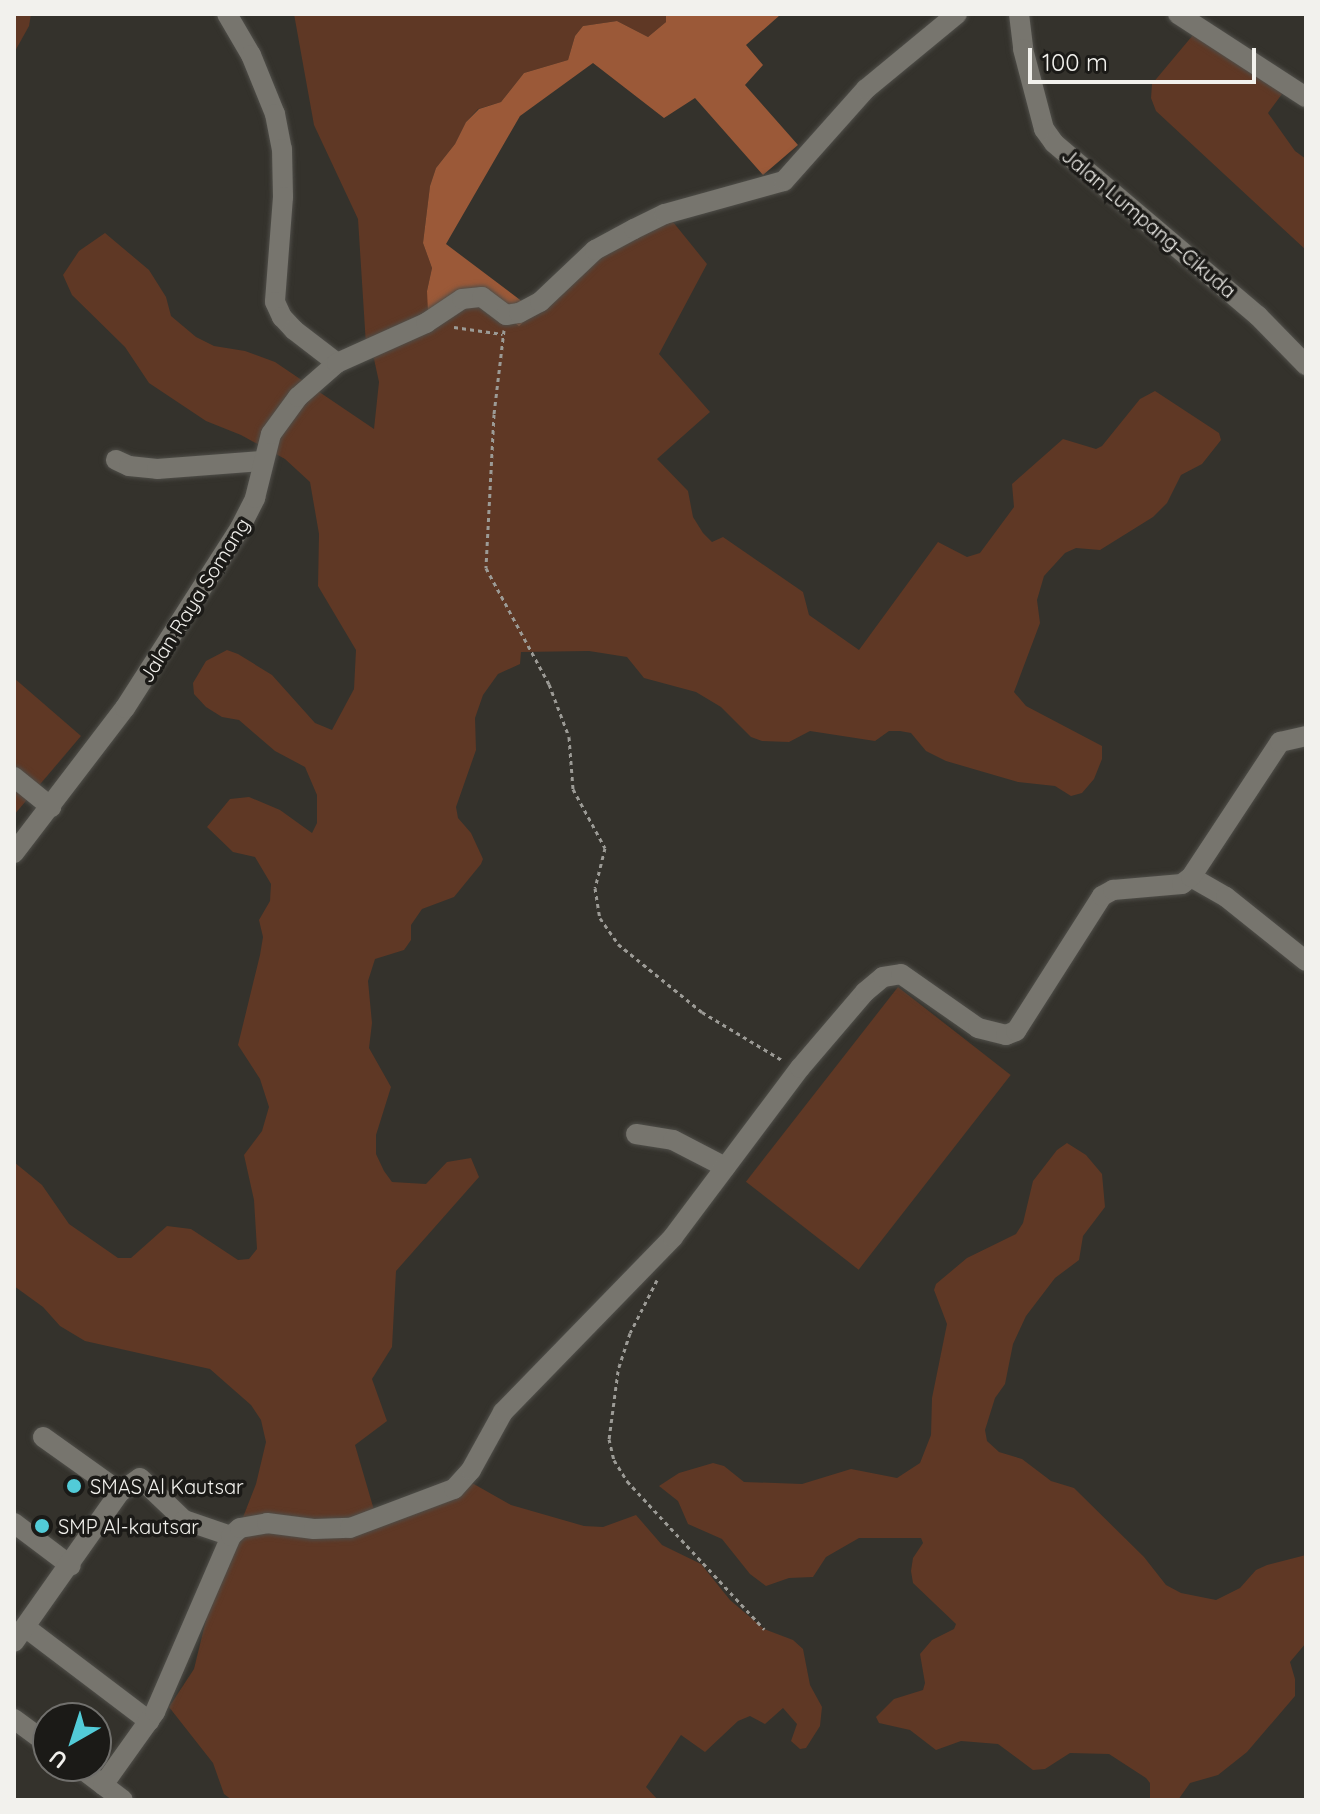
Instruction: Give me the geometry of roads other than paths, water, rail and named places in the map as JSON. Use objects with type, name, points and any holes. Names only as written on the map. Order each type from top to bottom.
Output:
[{"type":"street","points":[[227,14],[251,55],[275,114],[282,149],[283,197],[275,302],[282,317],[294,330],[337,363]]},
{"type":"street","name":"Jalan Raya Somang","points":[[14,853],[125,708],[250,511],[271,434],[283,416],[337,363],[426,323],[462,299],[473,296],[482,297],[505,324],[540,302],[595,250],[634,229],[665,214],[784,181],[866,89],[957,14]]},
{"type":"street","name":"Jalan Lumpang–Cikuda","points":[[1019,14],[1023,49],[1044,129],[1054,143],[1258,316],[1306,365]]},
{"type":"street","points":[[1178,14],[1306,97]]},
{"type":"street","points":[[116,460],[129,466],[157,469],[262,461]]},
{"type":"street","points":[[103,1785],[149,1721],[231,1536],[253,1524],[314,1529],[350,1528],[454,1489],[471,1470],[503,1412],[673,1237],[800,1068],[865,992],[894,974],[909,978],[978,1028],[1006,1035],[1016,1031],[1102,896],[1113,890],[1174,886],[1191,877],[1280,742],[1306,736]]},
{"type":"street","points":[[14,777],[51,807]]},
{"type":"street","points":[[1191,877],[1226,897],[1306,961]]},
{"type":"street","points":[[636,1134],[673,1140],[725,1167]]},
{"type":"street","points":[[43,1437],[120,1492]]},
{"type":"street","points":[[149,1721],[20,1635],[120,1492],[140,1478],[184,1520],[231,1536]]},
{"type":"street","points":[[14,1523],[71,1566]]},
{"type":"street","points":[[14,1719],[32,1732]]},
{"type":"street","points":[[99,1782],[123,1800]]},
{"type":"place","name":"SMAS Al Kautsar","points":[[74,1486]]},
{"type":"place","name":"SMP Al-kautsar","points":[[42,1526]]}]
